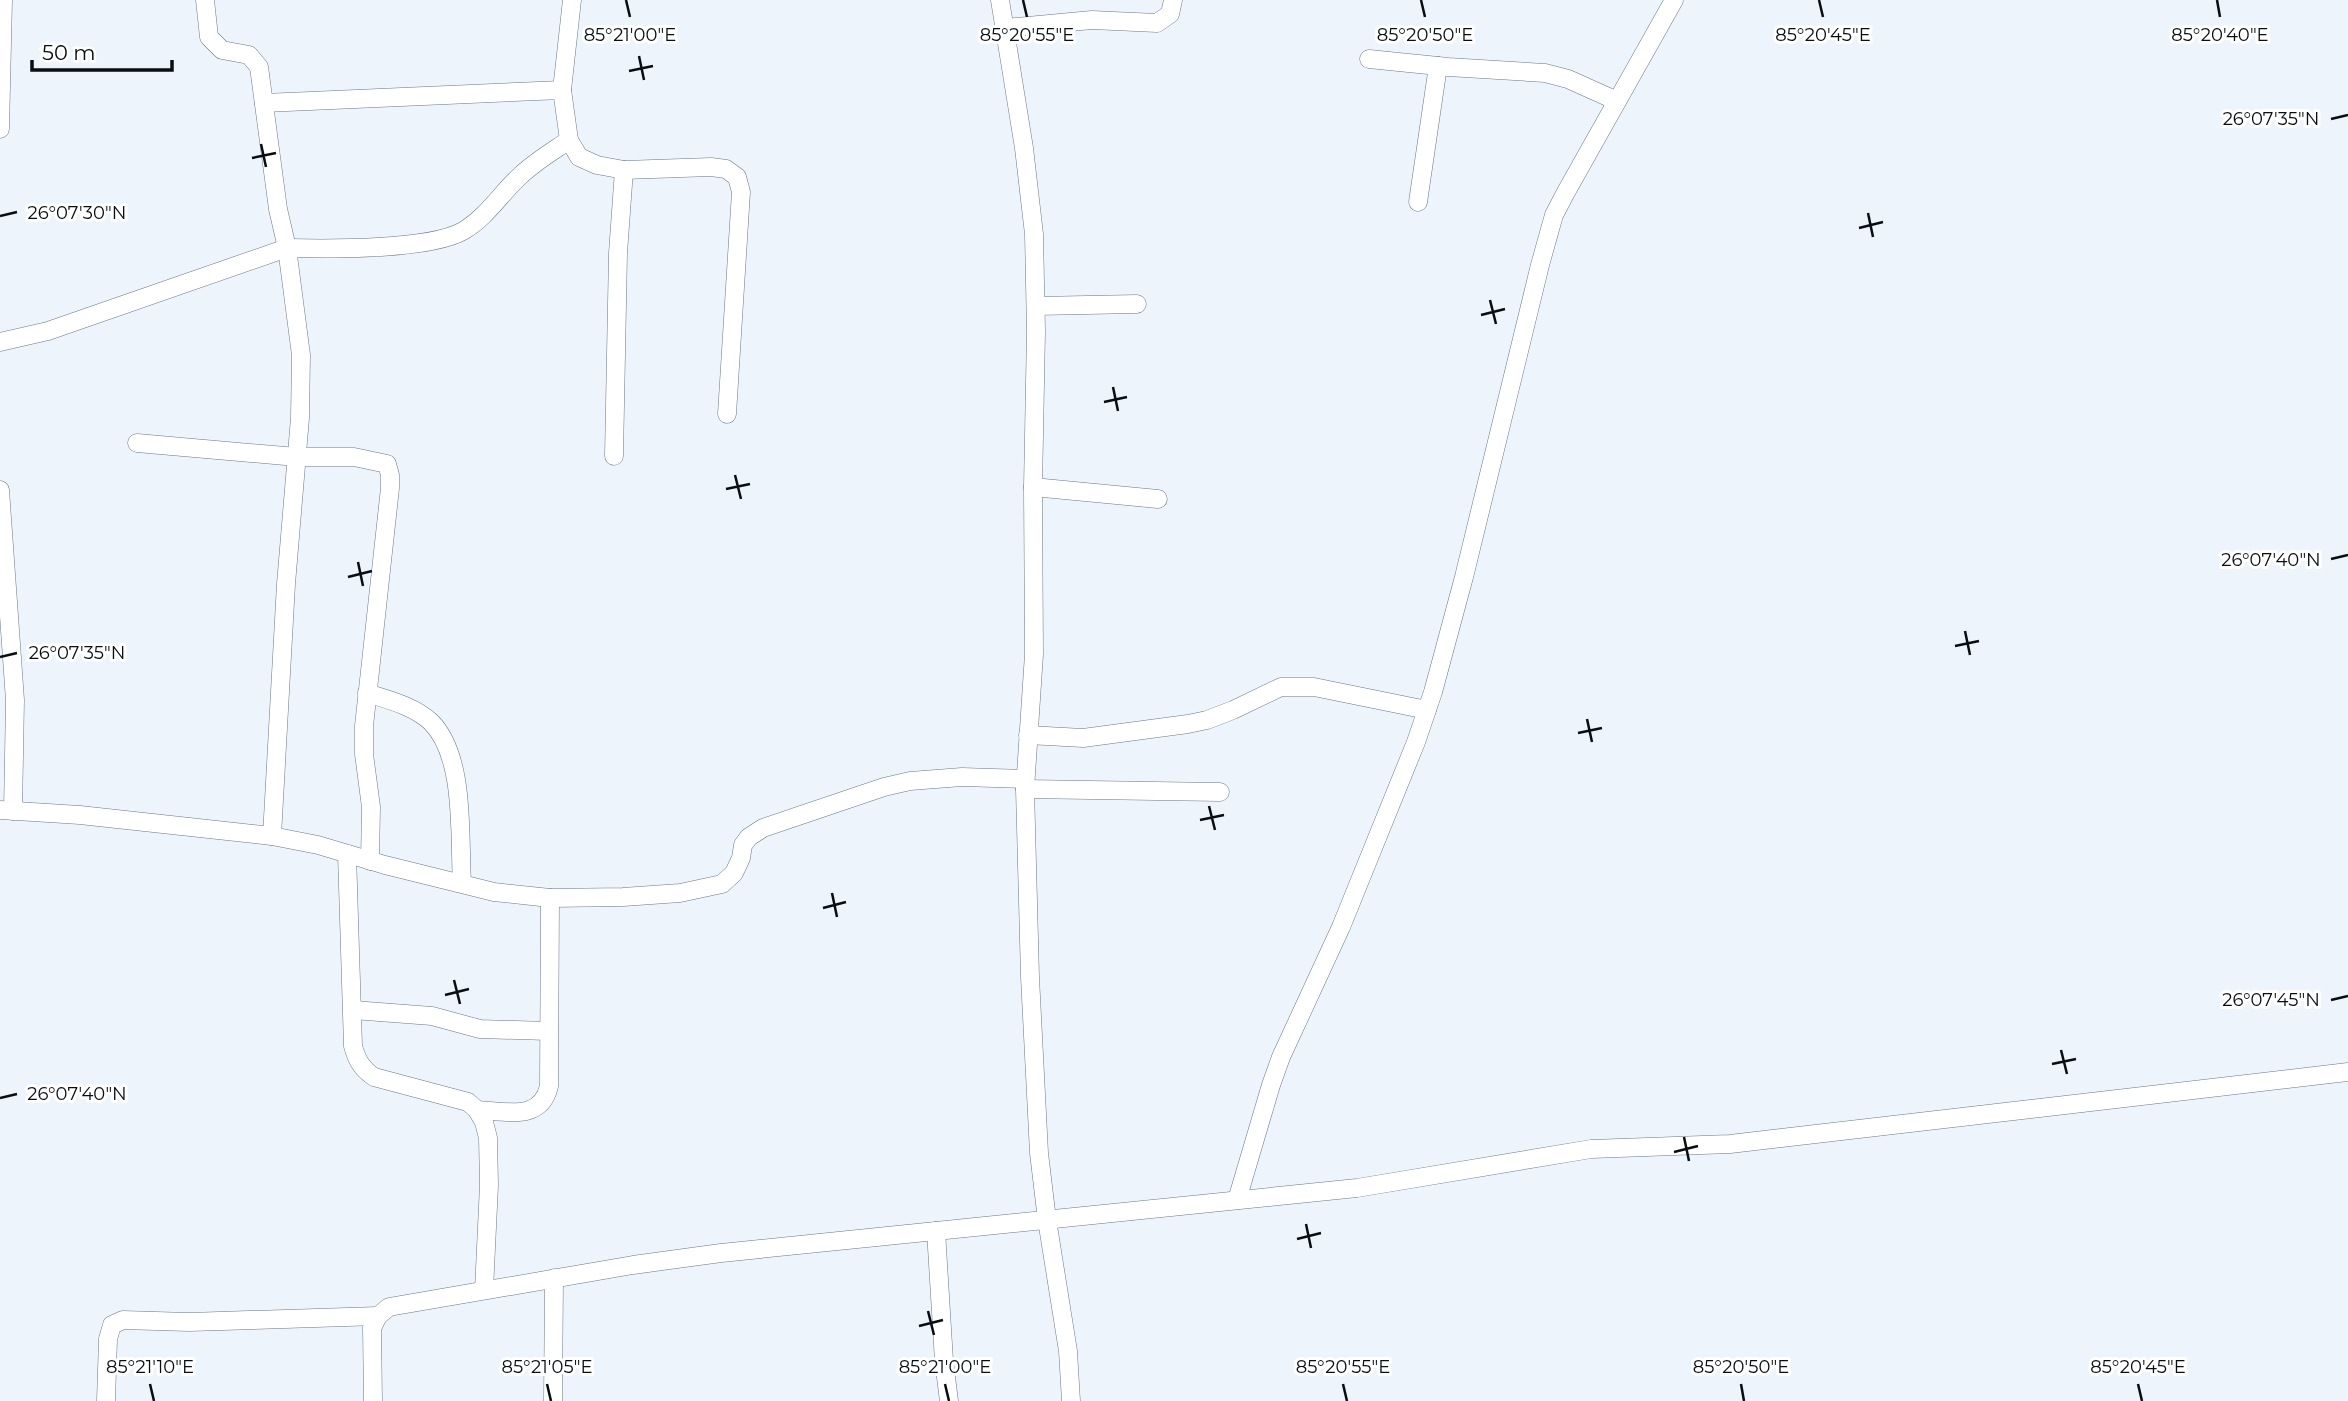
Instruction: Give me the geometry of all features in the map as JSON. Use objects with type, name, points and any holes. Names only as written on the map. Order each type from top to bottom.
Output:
[{"type":"street","points":[[0,129],[3,0]]},
{"type":"street","points":[[205,0],[209,37],[222,50],[249,55],[259,67],[301,355],[297,457],[286,584],[272,836]]},
{"type":"street","points":[[572,0],[562,90],[569,141],[579,157],[597,165],[624,170],[711,167],[726,169],[737,177],[741,192],[727,414]]},
{"type":"street","points":[[1000,0],[1024,149],[1034,234],[1034,654],[1025,784],[1035,1097],[1047,1220],[1068,1351],[1071,1401]]},
{"type":"street","points":[[1004,28],[1092,20],[1157,23],[1170,14],[1173,0]]},
{"type":"street","points":[[1237,1200],[1281,1057],[1345,917],[1427,710],[1464,577],[1539,265],[1554,215],[1674,0]]},
{"type":"street","points":[[1370,59],[1545,73],[1568,79],[1617,101]]},
{"type":"street","points":[[1419,202],[1438,66]]},
{"type":"street","points":[[264,103],[562,90]]},
{"type":"street","points":[[0,342],[48,331],[287,248],[328,249],[407,244],[462,232],[481,217],[536,162],[569,141]]},
{"type":"street","points":[[614,456],[618,253],[624,170]]},
{"type":"street","points":[[1036,306],[1137,304]]},
{"type":"street","points":[[137,443],[297,457],[354,457],[387,464],[390,475],[364,726],[364,754],[371,807],[370,861]]},
{"type":"street","points":[[1033,487],[1158,499]]},
{"type":"street","points":[[0,490],[15,700],[6,810],[272,836],[318,845],[494,892],[550,898],[622,897],[680,893],[722,884],[734,873],[743,845],[763,828],[884,787],[910,781],[962,776],[1025,784],[1220,792]]},
{"type":"street","points":[[1028,735],[1083,737],[1188,724],[1233,710],[1281,687],[1314,687],[1427,710]]},
{"type":"street","points":[[368,693],[417,712],[432,723],[449,752],[457,794],[461,883]]},
{"type":"street","points":[[347,854],[353,1046],[356,1057],[362,1069],[374,1077],[468,1102],[484,1122],[489,1161],[484,1290]]},
{"type":"street","points":[[477,1110],[533,1110],[541,1106],[547,1096],[550,898]]},
{"type":"street","points":[[352,1010],[432,1016],[480,1029],[548,1031]]},
{"type":"street","points":[[373,1401],[372,1328],[378,1316],[389,1307],[554,1278],[676,1258],[1357,1188],[1591,1149],[1730,1144],[2348,1072]]},
{"type":"street","points":[[936,1231],[949,1401]]},
{"type":"street","points":[[553,1401],[554,1278]]},
{"type":"street","points":[[106,1401],[108,1339],[112,1325],[122,1320],[189,1322],[378,1316]]}]
